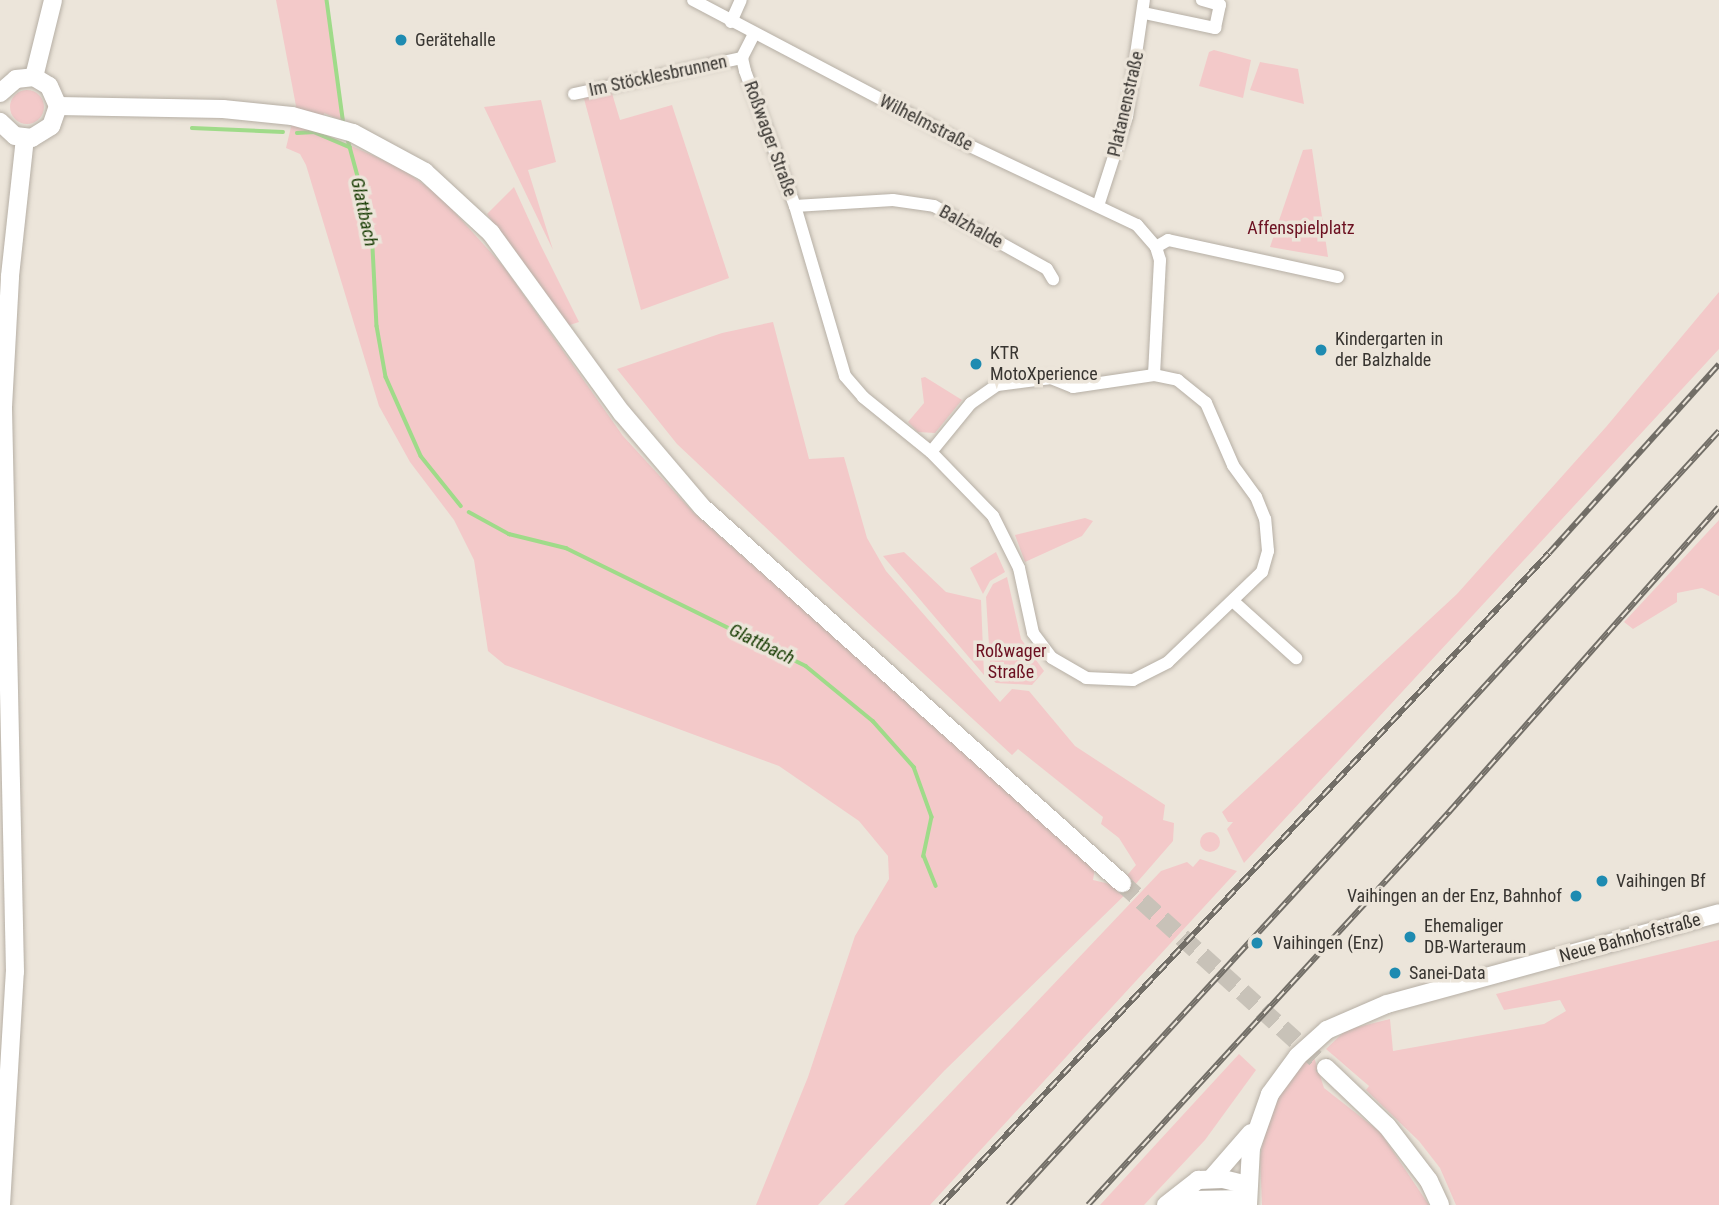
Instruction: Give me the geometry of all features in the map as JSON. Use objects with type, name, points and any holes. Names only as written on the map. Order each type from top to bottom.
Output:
[{"type":"main road","points":[[34,78],[53,0]]},
{"type":"main road","points":[[0,93],[16,79],[34,78],[49,86],[58,106],[51,126],[25,138],[10,133],[0,122]]},
{"type":"main road","points":[[58,106],[255,111],[346,131],[405,160],[462,203],[491,233],[622,413],[702,507],[1122,883]]},
{"type":"main road","points":[[1,1205],[15,972],[5,747],[4,369],[25,138]]},
{"type":"main road","name":"Neue Bahnhofstraße","points":[[1247,1196],[1255,1127],[1278,1081],[1297,1056],[1354,1016],[1719,914]]},
{"type":"main road","points":[[1326,1068],[1387,1126],[1416,1162],[1440,1205]]},
{"type":"main road","points":[[1166,1205],[1188,1185],[1211,1179],[1222,1171],[1255,1127]]},
{"type":"main road","points":[[1211,1179],[1247,1196]]},
{"type":"main road","points":[[1181,1205],[1190,1200],[1247,1196]]},
{"type":"street","name":"Wilhelmstraße","points":[[693,0],[970,146],[1136,225],[1156,247]]},
{"type":"street","points":[[731,22],[741,0]]},
{"type":"street","points":[[1144,6],[1215,28],[1220,5],[1202,0]]},
{"type":"street","name":"Platanenstraße","points":[[1098,205],[1126,116],[1144,6]]},
{"type":"street","name":"Roßwager Straße","points":[[754,34],[742,58],[795,206],[845,376],[863,397],[931,452],[977,496],[1006,537],[1019,568],[1033,633],[1067,669],[1103,681],[1133,680],[1168,662],[1194,632],[1234,602],[1262,572],[1268,551],[1265,519],[1233,465],[1206,403],[1178,380],[1154,375],[1073,387],[1051,377],[997,385],[971,403],[931,452]]},
{"type":"street","name":"Im Stöcklesbrunnen","points":[[574,94],[742,58]]},
{"type":"street","name":"Balzhalde","points":[[795,206],[893,200],[934,206],[1047,269],[1053,279]]},
{"type":"street","points":[[1154,375],[1161,275],[1156,247],[1168,240],[1338,278]]},
{"type":"street","points":[[1234,602],[1296,658]]},
{"type":"green space","points":[[276,0],[325,0],[345,122],[324,113],[322,133],[399,167],[439,195],[504,267],[623,436],[693,512],[1095,868],[1093,880],[1118,886],[1136,865],[1119,838],[1101,824],[1103,817],[1018,749],[1012,755],[799,559],[677,444],[617,369],[722,333],[773,322],[809,459],[844,457],[867,538],[886,571],[1000,702],[1012,689],[1029,691],[1075,746],[1165,805],[1163,820],[1174,823],[1173,841],[1133,887],[944,1071],[818,1205],[756,1205],[808,1077],[855,936],[889,879],[888,856],[859,821],[779,766],[505,665],[488,651],[474,560],[454,520],[410,462],[379,406],[306,165],[300,154],[286,148],[296,106]]},
{"type":"green space","points":[[1214,50],[1251,60],[1243,98],[1199,86],[1209,52]]},
{"type":"green space","points":[[1260,62],[1298,69],[1304,104],[1250,90]]},
{"type":"green space","points":[[27,90],[39,95],[44,107],[39,119],[27,124],[15,119],[10,107],[15,95]]},
{"type":"green space","points":[[611,90],[620,120],[672,105],[729,278],[641,310],[583,95]]},
{"type":"green space","points":[[541,100],[556,162],[528,170],[553,250],[484,107]]},
{"type":"green space","name":"Affenspielplatz","points":[[1312,149],[1328,257],[1270,247],[1303,150]]},
{"type":"green space","points":[[514,187],[579,322],[567,326],[487,214]]},
{"type":"green space","points":[[1719,292],[1719,349],[1244,863],[1227,829],[1233,822],[1228,822],[1222,812],[1457,594],[1606,427]]},
{"type":"green space","points":[[925,377],[962,400],[935,433],[918,432],[908,422],[924,403],[921,378]]},
{"type":"green space","points":[[1085,518],[1093,521],[1082,536],[1025,562],[1015,535]]},
{"type":"green space","points":[[1719,520],[1719,596],[1702,588],[1677,593],[1677,602],[1633,629],[1624,622]]},
{"type":"green space","points":[[904,552],[946,592],[981,600],[984,675],[883,556]]},
{"type":"green space","name":"Roßwager Straße","points":[[996,552],[1005,572],[990,581],[983,594],[970,568]]},
{"type":"green space","name":"Roßwager Straße","points":[[1007,577],[1021,639],[1044,671],[1032,685],[996,683],[991,678],[986,597],[993,584]]},
{"type":"green space","points":[[1210,832],[1217,835],[1220,842],[1217,849],[1210,852],[1203,849],[1200,842],[1203,835]]},
{"type":"green space","points":[[1200,859],[1237,871],[930,1205],[844,1205],[1161,871],[1187,862],[1193,867]]},
{"type":"green space","points":[[1719,940],[1719,1205],[1456,1205],[1440,1168],[1419,1141],[1366,1090],[1369,1086],[1326,1049],[1346,1030],[1390,1019],[1393,1051],[1544,1024],[1566,1011],[1560,1000],[1504,1010],[1496,994]]},
{"type":"green space","points":[[1239,1054],[1256,1070],[1205,1140],[1144,1205],[1100,1205]]},
{"type":"green space","points":[[1313,1054],[1324,1088],[1380,1132],[1429,1205],[1262,1205],[1260,1157],[1267,1121],[1289,1078]]},
{"type":"waterway","points":[[327,0],[344,125]]},
{"type":"waterway","points":[[192,128],[283,132]]},
{"type":"waterway","points":[[297,133],[314,132],[350,147]]},
{"type":"waterway","name":"Glattbach","points":[[347,136],[372,228],[377,326],[386,377],[421,456],[461,506]]},
{"type":"waterway","name":"Glattbach","points":[[469,512],[509,534],[566,548],[806,666],[873,721],[914,767],[932,817],[924,856],[936,886]]},
{"type":"tunnel","points":[[1122,883],[1326,1068]]},
{"type":"railway","points":[[941,1205],[1549,553],[1719,364]]},
{"type":"railway","points":[[1008,1205],[1719,431]]},
{"type":"railway","points":[[1088,1205],[1449,812],[1719,507]]},
{"type":"place","name":"Gerätehalle","points":[[401,40]]},
{"type":"place","name":"Kindergarten in der Balzhalde","points":[[1321,350]]},
{"type":"place","name":"KTR MotoXperience","points":[[976,364]]},
{"type":"place","name":"Vaihingen Bf","points":[[1602,881]]},
{"type":"place","name":"Vaihingen an der Enz, Bahnhof","points":[[1576,896]]},
{"type":"place","name":"Ehemaliger DB-Warteraum","points":[[1410,937]]},
{"type":"place","name":"Vaihingen (Enz)","points":[[1257,943]]},
{"type":"place","name":"Sanei-Data","points":[[1395,973]]}]
